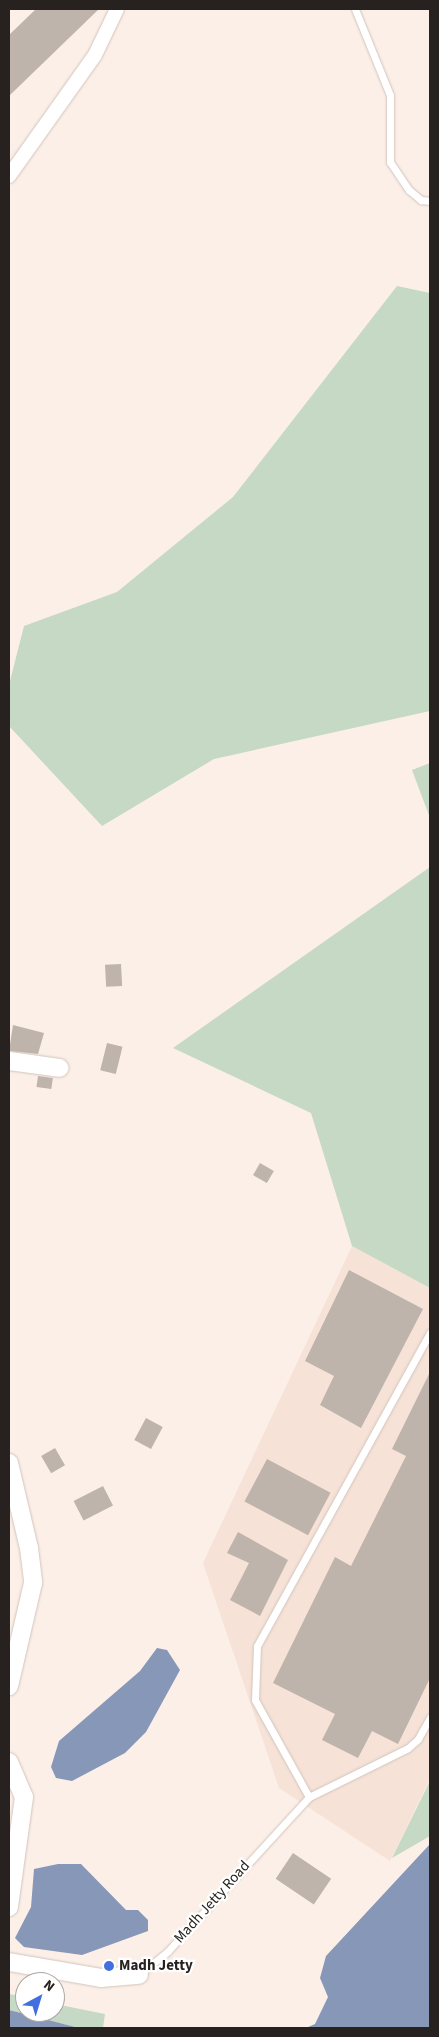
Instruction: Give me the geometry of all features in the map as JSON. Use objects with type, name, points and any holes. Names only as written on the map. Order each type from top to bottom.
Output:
[{"type":"street","points":[[9,176],[28,153],[95,55],[117,9]]},
{"type":"street","points":[[9,159],[28,153]]},
{"type":"street","points":[[9,1061],[60,1068]]},
{"type":"street","points":[[9,1463],[29,1548],[33,1583],[9,1686]]},
{"type":"street","points":[[9,1762],[24,1797],[9,1908]]},
{"type":"street","points":[[9,1962],[101,1978],[139,1975]]},
{"type":"lane","points":[[355,9],[390,95],[390,162],[409,190],[421,200],[430,201]]},
{"type":"lane","points":[[309,1797],[255,1700],[258,1646],[427,1347],[430,1333]]},
{"type":"lane","name":"Madh Jetty Road","points":[[139,1975],[168,1951],[282,1824],[309,1797],[408,1748],[418,1740],[430,1717]]},
{"type":"shaded area","points":[[352,1246],[430,1288],[430,1779],[390,1861],[279,1788],[203,1563]]},
{"type":"green space","points":[[397,286],[430,293],[430,711],[214,759],[102,826],[9,726],[9,685],[24,626],[117,592],[233,497]]},
{"type":"green space","points":[[430,763],[430,818],[412,770]]},
{"type":"green space","points":[[430,867],[430,1288],[352,1246],[311,1113],[173,1048]]},
{"type":"green space","points":[[430,1781],[430,1836],[392,1858]]},
{"type":"green space","points":[[9,1994],[15,1995],[15,2012],[9,2010]]},
{"type":"green space","points":[[65,2006],[105,2014],[103,2028],[79,2028],[56,2022],[65,2022]]},
{"type":"water","points":[[157,1648],[167,1650],[180,1670],[146,1732],[125,1753],[72,1781],[56,1778],[51,1767],[59,1741],[140,1671]]},
{"type":"water","points":[[430,1844],[430,2028],[306,2028],[315,2024],[328,1997],[320,1978],[326,1956]]},
{"type":"water","points":[[58,1864],[81,1864],[126,1910],[138,1910],[148,1920],[148,1931],[82,1955],[24,1947],[15,1938],[31,1907],[34,1869]]},
{"type":"water","points":[[9,2010],[15,2012],[15,2022],[56,2022],[79,2028],[9,2028]]},
{"type":"building","points":[[36,9],[99,9],[9,96],[9,35]]},
{"type":"building","points":[[121,964],[122,986],[106,987],[105,965]]},
{"type":"building","points":[[13,1025],[44,1033],[38,1054],[9,1051]]},
{"type":"building","points":[[107,1043],[123,1047],[116,1074],[100,1070]]},
{"type":"building","points":[[38,1076],[53,1078],[51,1089],[36,1087]]},
{"type":"building","points":[[260,1163],[274,1171],[267,1183],[253,1175]]},
{"type":"building","points":[[349,1270],[423,1309],[361,1428],[320,1405],[334,1376],[305,1361]]},
{"type":"building","points":[[430,1372],[430,1678],[398,1744],[372,1731],[358,1758],[322,1740],[335,1714],[273,1683],[335,1557],[351,1566],[406,1456],[392,1449]]},
{"type":"building","points":[[146,1418],[163,1427],[151,1449],[134,1440]]},
{"type":"building","points":[[55,1448],[65,1465],[51,1473],[41,1456]]},
{"type":"building","points":[[267,1459],[331,1493],[308,1535],[244,1501]]},
{"type":"building","points":[[103,1486],[113,1506],[84,1521],[74,1501]]},
{"type":"building","points":[[238,1532],[288,1560],[260,1616],[230,1600],[249,1563],[227,1553]]},
{"type":"building","points":[[293,1853],[331,1879],[314,1904],[276,1879]]},
{"type":"place","name":"Madh Jetty","points":[[109,1966]]}]
